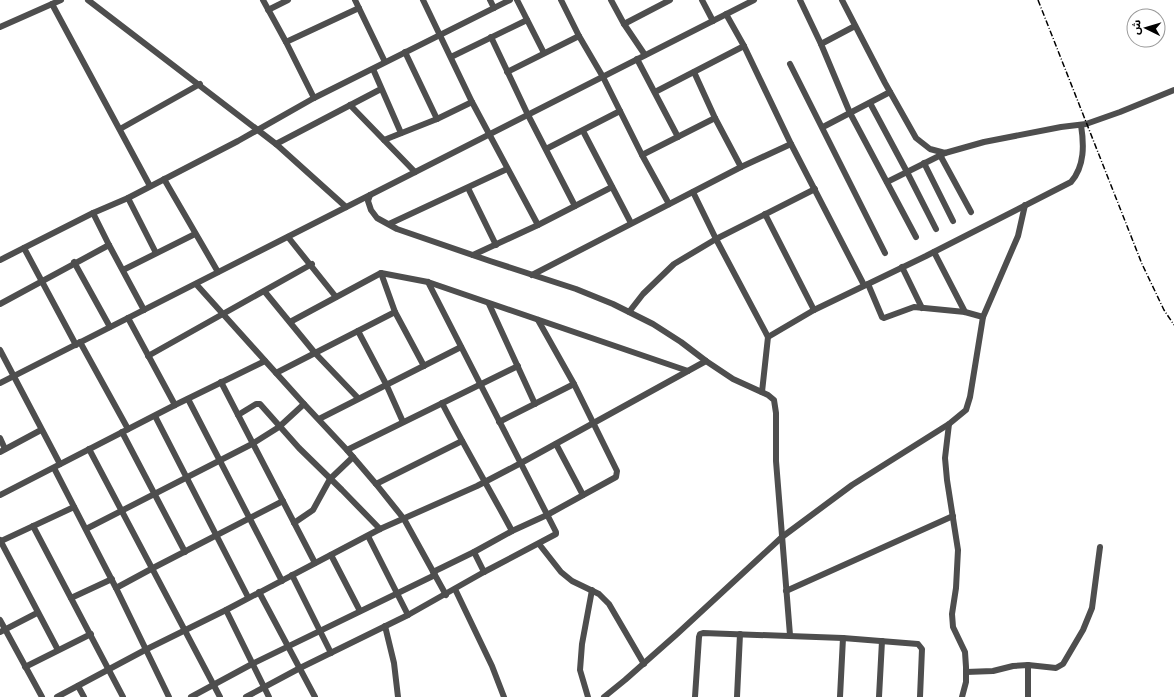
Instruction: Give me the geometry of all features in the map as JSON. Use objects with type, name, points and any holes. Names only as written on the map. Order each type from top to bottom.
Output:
[{"type":"street","points":[[0,27],[61,0]]},
{"type":"street","points":[[88,0],[200,84],[276,144],[346,207]]},
{"type":"street","points":[[263,0],[314,98]]},
{"type":"street","points":[[268,10],[288,0]]},
{"type":"street","points":[[355,0],[385,62]]},
{"type":"street","points":[[423,0],[472,102],[538,225]]},
{"type":"street","points":[[490,0],[494,8]]},
{"type":"street","points":[[0,260],[93,213],[128,198],[314,98],[510,0]]},
{"type":"street","points":[[517,0],[544,53]]},
{"type":"street","points":[[561,0],[579,36],[603,76],[642,155],[669,204]]},
{"type":"street","points":[[611,0],[624,24],[645,55]]},
{"type":"street","points":[[624,24],[670,0]]},
{"type":"street","points":[[702,0],[713,21]]},
{"type":"street","points":[[0,383],[713,21],[745,2],[754,0]]},
{"type":"street","points":[[800,0],[821,44],[850,113],[916,238]]},
{"type":"street","points":[[842,0],[916,138],[930,149],[943,154],[971,212]]},
{"type":"street","points":[[52,4],[150,186]]},
{"type":"street","points":[[286,42],[359,8]]},
{"type":"street","points":[[726,14],[744,46],[791,144],[882,317],[884,318],[914,307],[965,312],[983,317]]},
{"type":"street","points":[[450,57],[527,20]]},
{"type":"street","points":[[821,44],[855,26]]},
{"type":"street","points":[[507,72],[579,36]]},
{"type":"street","points":[[491,37],[528,115],[575,206]]},
{"type":"street","points":[[655,92],[744,46]]},
{"type":"street","points":[[405,52],[436,119]]},
{"type":"street","points":[[638,59],[678,137]]},
{"type":"street","points":[[790,64],[885,253]]},
{"type":"street","points":[[373,68],[381,89],[402,133]]},
{"type":"street","points":[[694,72],[715,118],[741,167]]},
{"type":"street","points":[[120,129],[200,84]]},
{"type":"street","points":[[276,144],[381,89]]},
{"type":"street","points":[[887,182],[943,154],[984,142],[1061,127],[1081,125],[1120,112],[1174,90]]},
{"type":"street","points":[[823,127],[890,92]]},
{"type":"street","points":[[384,140],[436,119],[472,102]]},
{"type":"street","points":[[870,103],[936,229]]},
{"type":"street","points":[[350,105],[415,172]]},
{"type":"street","points":[[546,149],[620,111]]},
{"type":"street","points":[[642,155],[715,118]]},
{"type":"street","points":[[768,337],[814,310],[934,252],[1072,182],[1076,176],[1082,157],[1084,142],[1081,125]]},
{"type":"street","points":[[583,130],[631,223]]},
{"type":"street","points":[[532,275],[741,167],[791,144]]},
{"type":"street","points":[[924,163],[953,221]]},
{"type":"street","points":[[389,224],[507,169]]},
{"type":"street","points":[[164,178],[218,272]]},
{"type":"street","points":[[473,255],[538,225],[612,187]]},
{"type":"street","points":[[468,188],[496,245]]},
{"type":"street","points":[[629,312],[643,294],[674,264],[716,239],[815,189]]},
{"type":"street","points":[[693,192],[768,337],[762,392]]},
{"type":"street","points":[[370,195],[368,201],[371,210],[377,218],[397,228],[576,289],[613,304],[653,324],[733,378],[768,395],[774,400],[776,413],[776,461],[790,635]]},
{"type":"street","points":[[128,198],[156,253]]},
{"type":"street","points":[[604,697],[644,664],[782,537],[852,485],[949,424],[966,410],[970,397],[983,317],[1018,236],[1025,205]]},
{"type":"street","points":[[93,213],[144,310]]},
{"type":"street","points":[[765,214],[814,310]]},
{"type":"street","points":[[123,270],[196,234]]},
{"type":"street","points":[[288,237],[312,264],[336,297]]},
{"type":"street","points":[[0,304],[74,262],[109,245]]},
{"type":"street","points":[[24,248],[128,429]]},
{"type":"street","points":[[934,252],[965,312]]},
{"type":"street","points":[[74,262],[110,327]]},
{"type":"street","points":[[148,356],[265,292],[312,264]]},
{"type":"street","points":[[902,267],[922,308]]},
{"type":"street","points":[[290,322],[381,273],[428,282],[688,371]]},
{"type":"street","points":[[381,273],[395,312],[424,366]]},
{"type":"street","points":[[246,697],[300,668],[408,616],[484,572],[540,544],[556,534],[428,282]]},
{"type":"street","points":[[196,284],[376,484],[404,519],[446,595]]},
{"type":"street","points":[[265,292],[315,353],[358,398]]},
{"type":"street","points":[[489,304],[535,404]]},
{"type":"street","points":[[276,374],[395,312]]},
{"type":"street","points":[[128,318],[175,405]]},
{"type":"street","points":[[191,697],[252,664],[397,593],[547,515],[616,477],[617,471],[574,384],[538,320]]},
{"type":"street","points":[[358,332],[386,384],[403,422]]},
{"type":"street","points":[[319,419],[461,347]]},
{"type":"street","points":[[0,350],[60,464]]},
{"type":"street","points":[[0,495],[175,405],[265,361]]},
{"type":"street","points":[[57,697],[108,669],[226,610],[248,597],[282,581],[380,529],[520,463],[706,361]]},
{"type":"street","points":[[347,450],[518,366]]},
{"type":"street","points":[[221,382],[315,563]]},
{"type":"street","points":[[499,422],[574,384]]},
{"type":"street","points":[[188,399],[282,581]]},
{"type":"street","points":[[442,403],[512,532]]},
{"type":"street","points":[[238,415],[256,404],[260,404],[299,448],[380,529]]},
{"type":"street","points":[[86,529],[252,444],[279,426],[304,404]]},
{"type":"street","points":[[155,416],[248,597]]},
{"type":"street","points":[[949,424],[945,458],[958,550],[956,588],[952,614],[953,628],[965,652],[966,682],[962,697]]},
{"type":"street","points":[[0,438],[3,450],[41,430]]},
{"type":"street","points":[[122,432],[185,552]]},
{"type":"street","points":[[376,484],[462,441]]},
{"type":"street","points":[[556,444],[583,495]]},
{"type":"street","points":[[89,449],[220,697]]},
{"type":"street","points":[[294,523],[314,510],[330,479],[353,457]]},
{"type":"street","points":[[54,468],[112,579],[169,697]]},
{"type":"street","points":[[116,588],[283,501]]},
{"type":"street","points":[[58,650],[37,614],[0,540],[74,507]]},
{"type":"street","points":[[786,592],[953,516]]},
{"type":"street","points":[[33,526],[123,697]]},
{"type":"street","points":[[368,536],[408,616]]},
{"type":"street","points":[[540,544],[561,572],[572,581],[599,594],[609,604],[644,664]]},
{"type":"street","points":[[966,672],[993,671],[1013,666],[1028,665],[1056,668],[1063,664],[1084,630],[1092,608],[1100,547]]},
{"type":"street","points":[[474,552],[484,572]]},
{"type":"street","points":[[331,555],[360,611]]},
{"type":"street","points":[[292,575],[331,653]]},
{"type":"street","points":[[71,598],[112,579]]},
{"type":"street","points":[[455,589],[492,666],[504,697]]},
{"type":"street","points":[[588,697],[580,670],[582,644],[592,590]]},
{"type":"street","points":[[259,592],[315,697]]},
{"type":"street","points":[[226,610],[269,697]]},
{"type":"street","points":[[2,631],[37,614]]},
{"type":"street","points":[[0,620],[2,631],[26,667],[42,697]]},
{"type":"street","points":[[386,626],[394,663],[398,697]]},
{"type":"street","points":[[696,697],[699,637],[700,634],[703,633],[790,635],[918,644],[921,646],[922,650],[920,697]]},
{"type":"street","points":[[26,667],[91,634]]},
{"type":"street","points":[[736,697],[740,634]]},
{"type":"street","points":[[840,697],[843,638]]},
{"type":"street","points":[[879,697],[882,641]]},
{"type":"street","points":[[1028,665],[1028,697]]},
{"type":"street","points":[[78,686],[84,697]]},
{"type":"railway","points":[[1038,0],[1142,264],[1164,310],[1174,325]]}]
